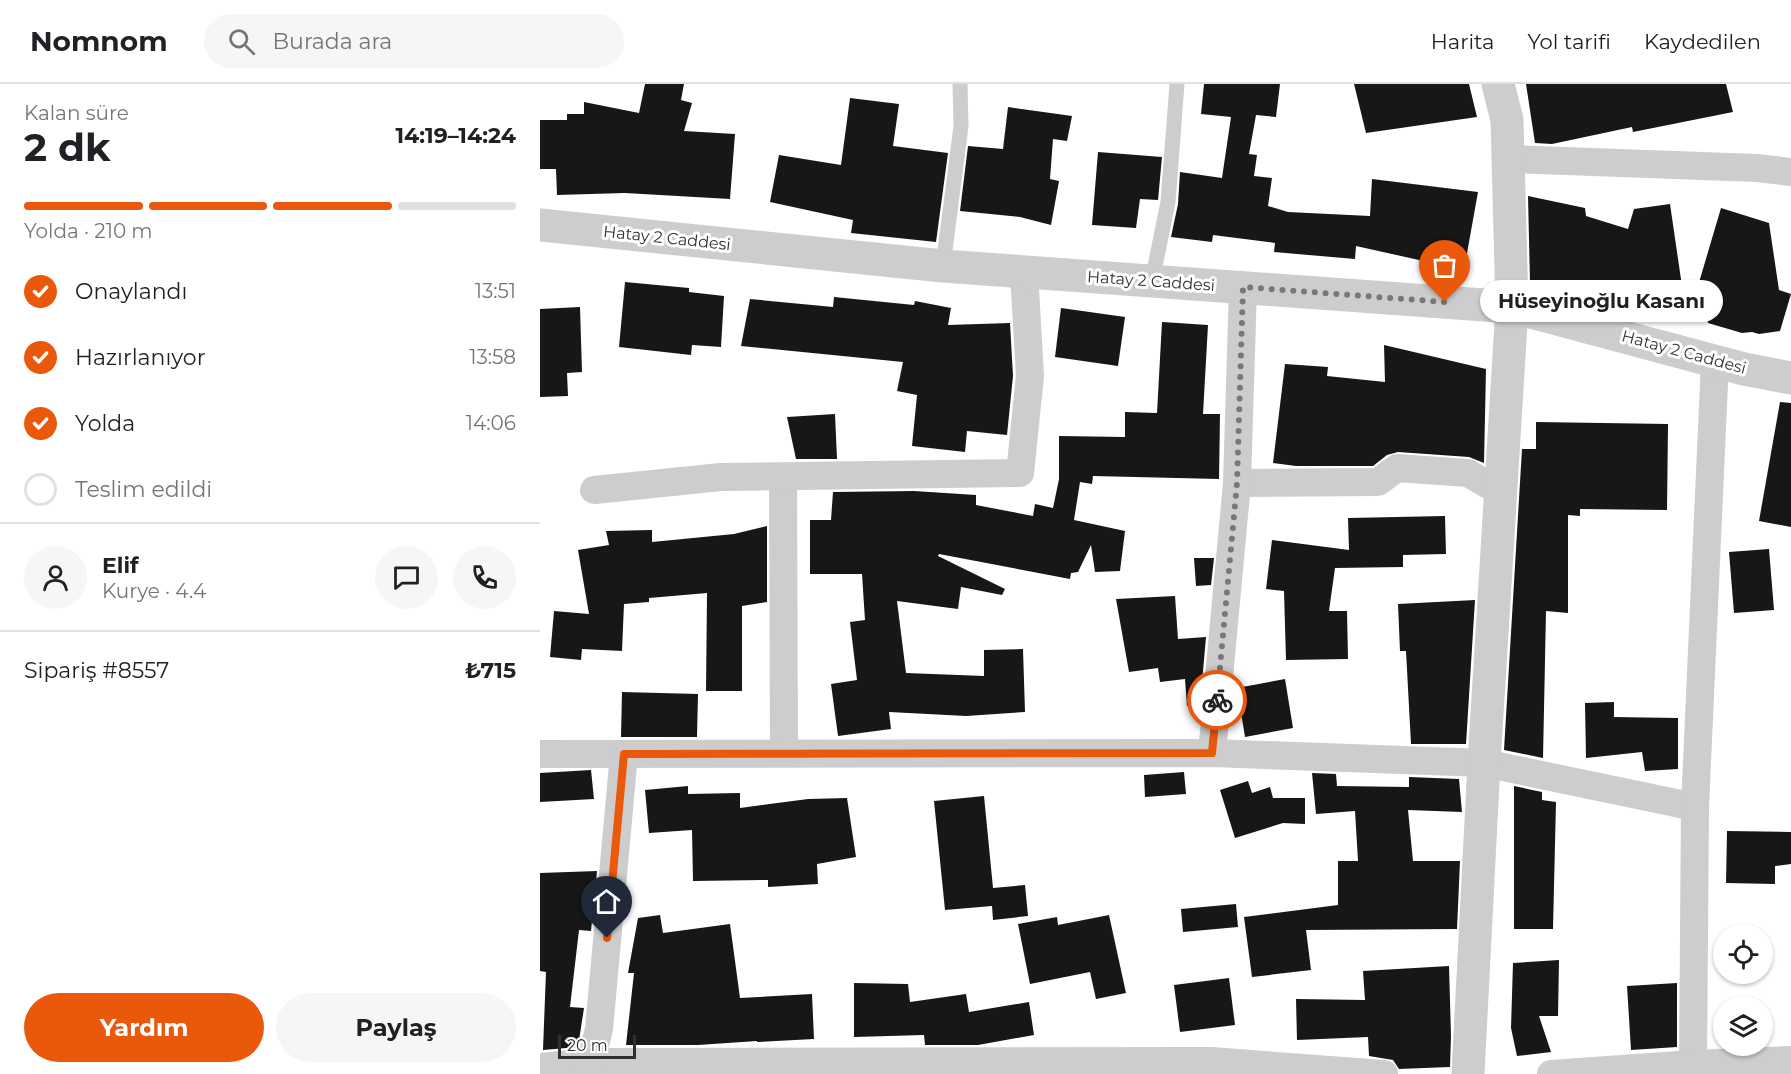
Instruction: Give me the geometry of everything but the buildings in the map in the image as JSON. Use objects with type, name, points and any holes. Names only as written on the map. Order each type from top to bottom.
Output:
[{"type":"street","points":[[1468,1074],[1484,763],[1512,307],[1507,120],[1498,84]]},
{"type":"street","points":[[1508,159],[1757,168],[1791,172]]},
{"type":"street","name":"Hatay 2 Caddesi","points":[[540,225],[943,266],[1512,307],[1715,361],[1791,378]]},
{"type":"street","points":[[594,490],[721,477],[783,478],[1020,473],[1030,376],[1024,272]]},
{"type":"street","points":[[1212,753],[1237,483],[1243,287]]},
{"type":"street","points":[[1693,1064],[1695,807],[1715,361]]},
{"type":"street","points":[[1237,483],[1377,482],[1397,468],[1468,473],[1502,493]]},
{"type":"street","points":[[783,478],[784,753]]},
{"type":"street","points":[[540,754],[1212,753],[1484,763],[1695,807]]},
{"type":"street","points":[[589,1068],[599,1029],[624,754]]},
{"type":"street","points":[[1551,1074],[1791,1060]]},
{"type":"street","points":[[540,1067],[1211,1061],[1384,1074]]},
{"type":"lane","points":[[943,266],[961,126],[960,84]]},
{"type":"lane","points":[[1152,281],[1168,202],[1177,84]]},
{"type":"way so far","points":[[1217,700],[1237,483],[1243,287],[1445,302]]},
{"type":"place","name":"Hüseyinoğlu Kasanı","points":[[1445,302]]},
{"type":"route","points":[[607,938],[624,754],[1212,753],[1217,700]]}]
